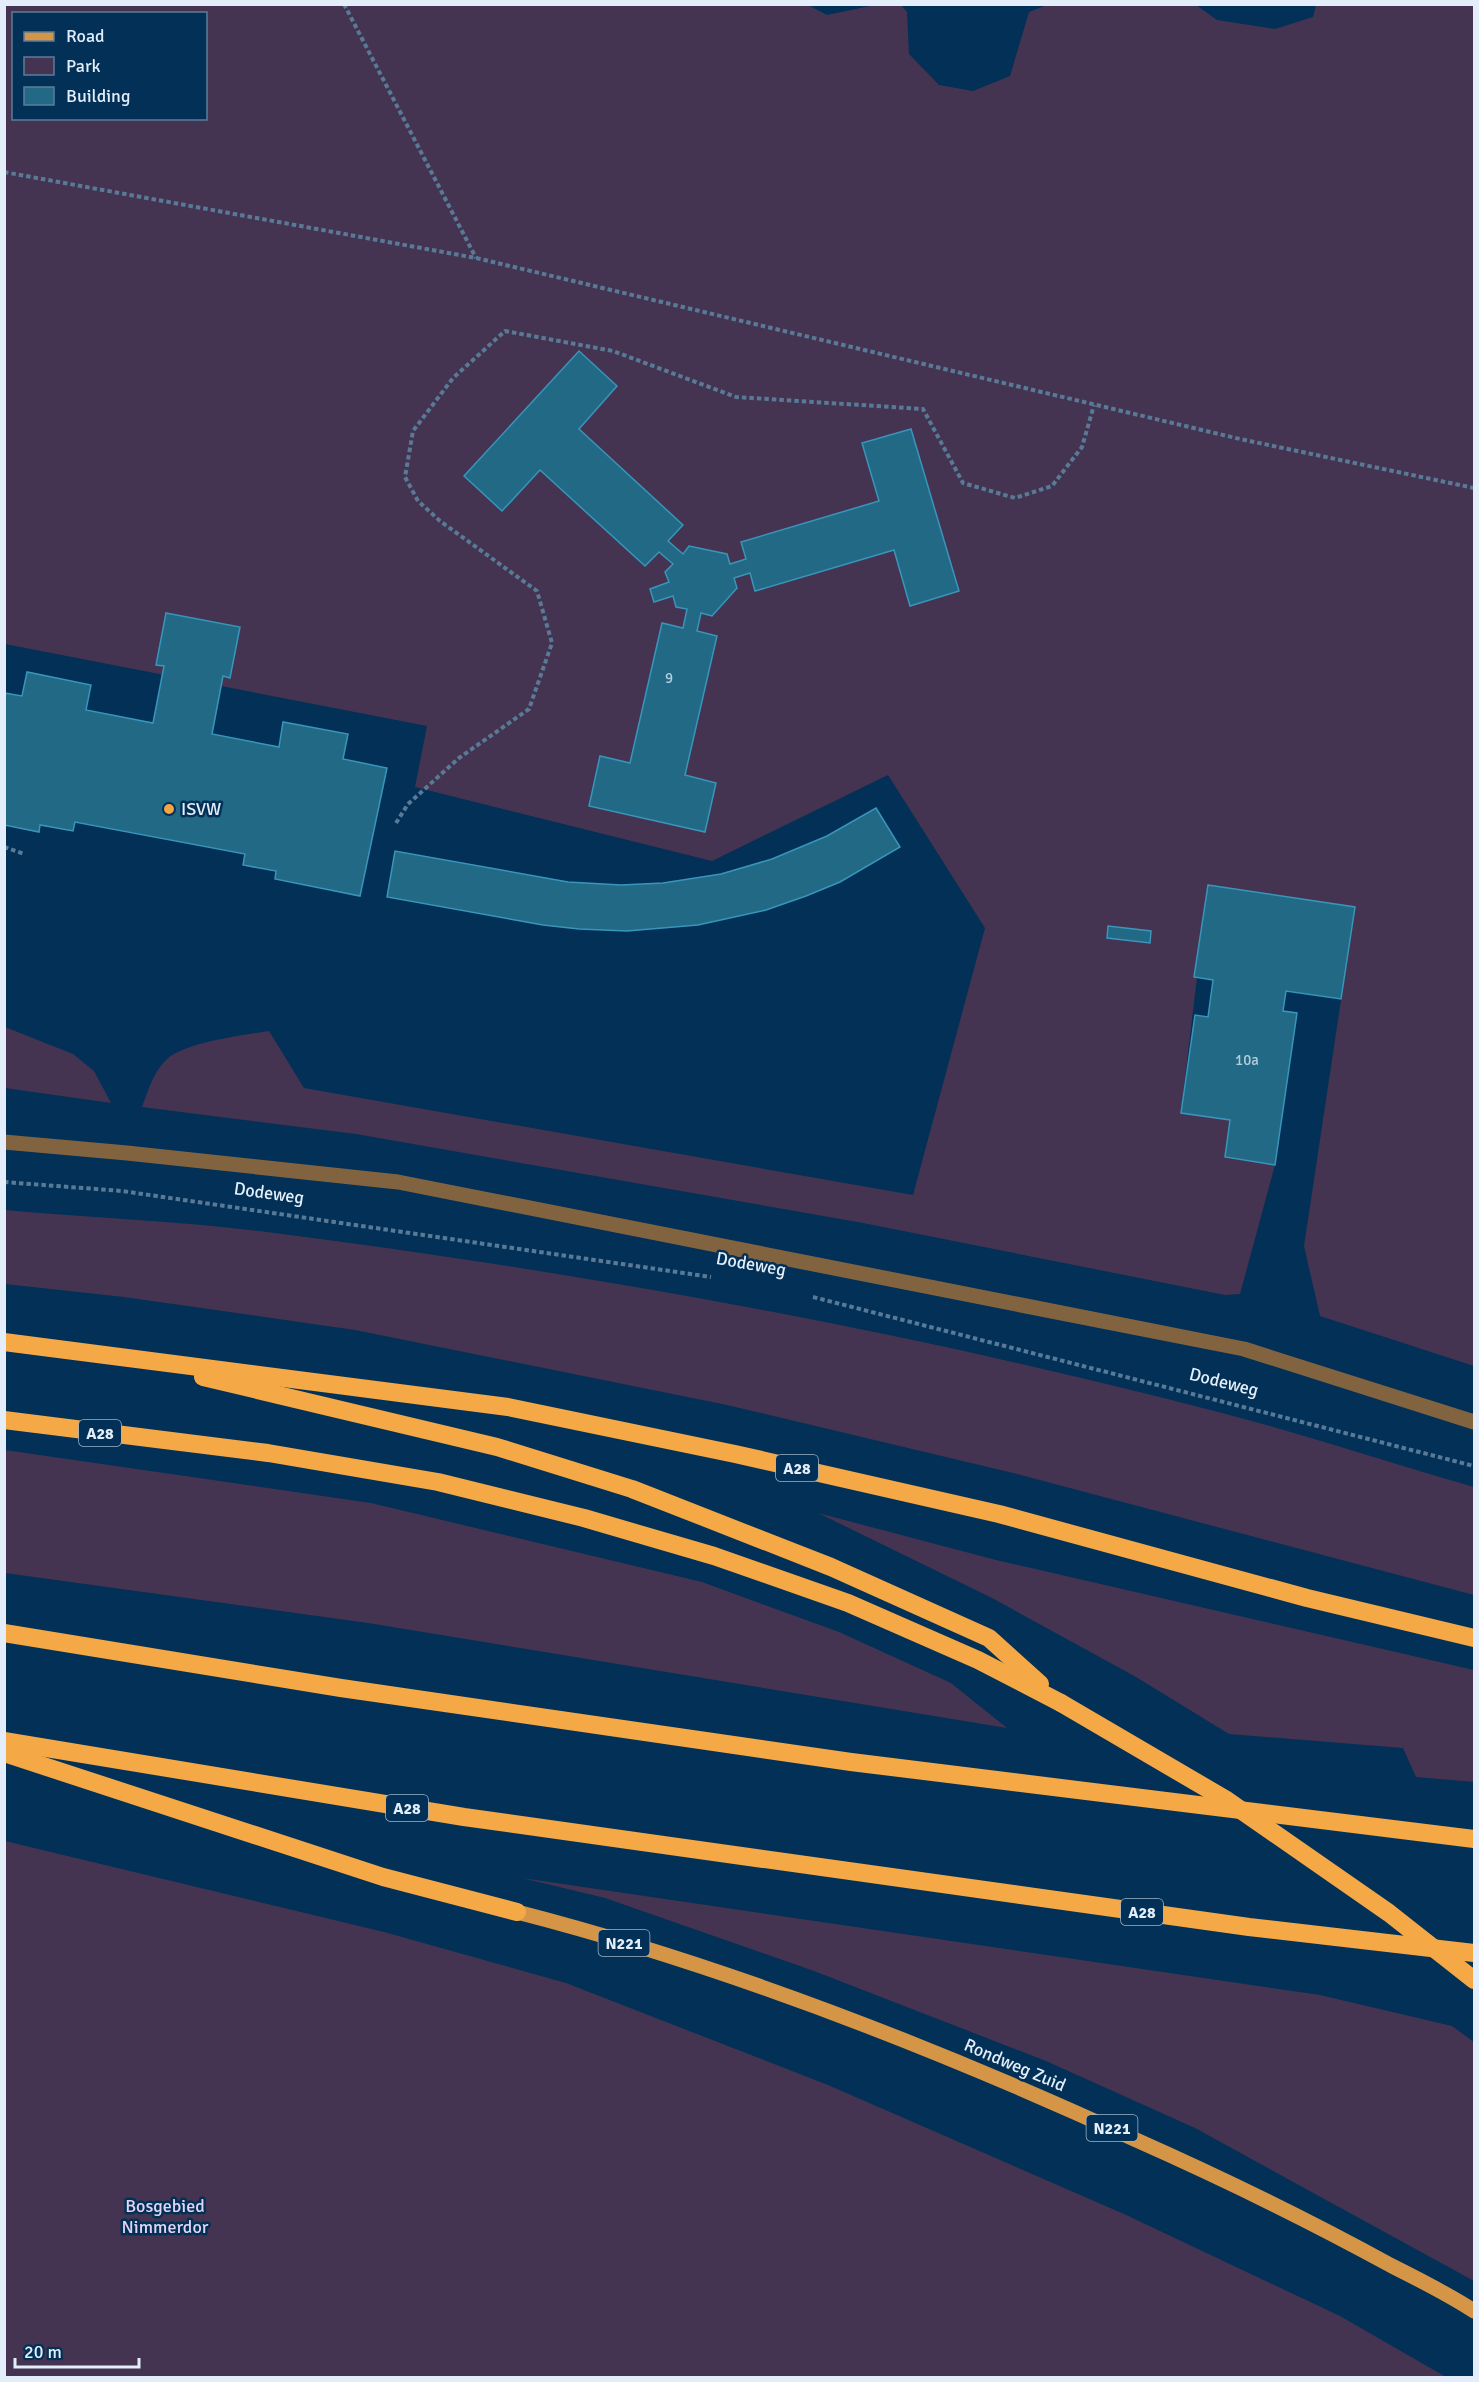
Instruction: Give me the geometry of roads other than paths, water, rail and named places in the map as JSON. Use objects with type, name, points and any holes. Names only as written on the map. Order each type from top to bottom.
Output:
[{"type":"highway","name":"A28","points":[[4,1342],[508,1407],[724,1451],[999,1514],[1307,1598],[1474,1638]]},
{"type":"highway","name":"A28","points":[[108,1355],[497,1447],[632,1489],[831,1567],[989,1638],[1061,1702]]},
{"type":"highway","name":"A28","points":[[4,1420],[268,1453],[438,1482],[584,1518],[714,1556],[848,1603],[978,1660],[1061,1702],[1225,1799],[1389,1913],[1474,1980]]},
{"type":"highway","points":[[4,1633],[341,1688],[840,1761],[1474,1839]]},
{"type":"highway","name":"A28","points":[[4,1741],[464,1817],[1249,1927],[1474,1953]]},
{"type":"highway","points":[[4,1753],[383,1877],[517,1912]]},
{"type":"main road","name":"Rondweg Zuid","points":[[517,1912],[572,1926],[735,1978],[893,2037],[1028,2091],[1207,2172],[1342,2238],[1474,2311]]},
{"type":"street","name":"Dodeweg","points":[[4,1142],[138,1154],[410,1184],[1244,1349],[1474,1422]]},
{"type":"place","name":"ISVW","points":[[169,809]]},
{"type":"park label","name":"Bosgebied Nimmerdor","points":[[165,2216]]}]
